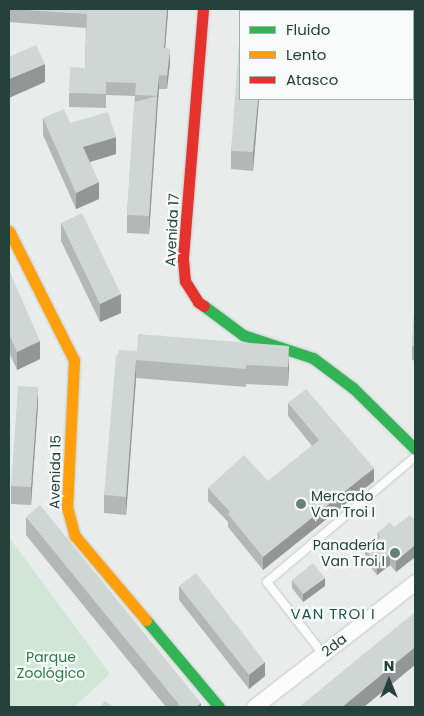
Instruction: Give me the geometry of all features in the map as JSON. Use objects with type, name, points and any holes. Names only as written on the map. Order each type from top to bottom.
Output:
[{"type":"street","name":"Avenida 17","points":[[204,9],[183,259],[186,281],[198,302],[243,335],[313,358],[353,388],[415,450]]},
{"type":"street","points":[[405,9],[415,9]]},
{"type":"street","name":"Avenida 15","points":[[9,231],[74,360],[67,507],[75,536],[218,707]]},
{"type":"street","name":"2da","points":[[254,707],[415,582]]},
{"type":"lane","points":[[323,654],[267,582],[415,457]]},
{"type":"green space","name":"Parque Zoológico","points":[[9,537],[110,674],[74,707],[9,707]]},
{"type":"building","points":[[9,9],[167,9],[164,48],[170,49],[167,76],[159,75],[157,96],[135,95],[136,83],[106,82],[106,94],[69,93],[70,67],[85,68],[87,14]]},
{"type":"building","points":[[414,16],[415,16],[414,50]]},
{"type":"building","points":[[239,43],[239,100],[258,100],[253,152],[231,151]]},
{"type":"building","points":[[36,45],[45,64],[9,79],[9,57]]},
{"type":"building","points":[[157,96],[149,216],[127,215],[134,102]]},
{"type":"building","points":[[64,109],[70,123],[108,112],[116,137],[83,147],[99,182],[76,193],[43,118]]},
{"type":"building","points":[[82,213],[121,294],[100,304],[61,223]]},
{"type":"building","points":[[9,270],[40,341],[17,352],[9,334]]},
{"type":"building","points":[[415,301],[415,346],[412,346]]},
{"type":"building","points":[[138,334],[289,346],[288,367],[246,365],[246,369],[136,360],[126,497],[104,495],[116,355],[118,355],[119,350],[137,351]]},
{"type":"building","points":[[18,386],[38,387],[31,487],[11,486]]},
{"type":"building","points":[[306,389],[374,468],[263,557],[228,514],[230,512],[208,488],[244,455],[268,481],[319,440],[288,403]]},
{"type":"building","points":[[40,505],[201,703],[196,707],[181,707],[26,517]]},
{"type":"building","name":"Panadería Van Troi I","points":[[410,515],[415,521],[415,545],[396,561],[390,554],[377,564],[365,549],[380,537],[377,533],[390,522],[394,527]]},
{"type":"building","points":[[313,563],[325,578],[303,594],[292,580]]},
{"type":"building","points":[[196,573],[265,662],[249,675],[179,586]]},
{"type":"building","points":[[415,612],[415,647],[342,707],[299,707]]},
{"type":"building","points":[[104,701],[115,707],[101,707]]},
{"type":"traffic: fast","points":[[405,9],[415,9]]},
{"type":"traffic: fast","points":[[204,306],[243,335],[313,358],[353,388],[415,449]]},
{"type":"traffic: fast","points":[[146,620],[219,707]]},
{"type":"traffic: slow","points":[[9,231],[74,360],[67,507],[75,536],[146,620]]},
{"type":"traffic: jam","points":[[203,9],[183,259],[185,281],[198,302],[204,306]]},
{"type":"place","name":"Mercado Van Troi I","points":[[301,504]]},
{"type":"place","name":"Panadería Van Troi I","points":[[395,553]]},
{"type":"district","name":"VAN TROI I","points":[[333,614]]}]
